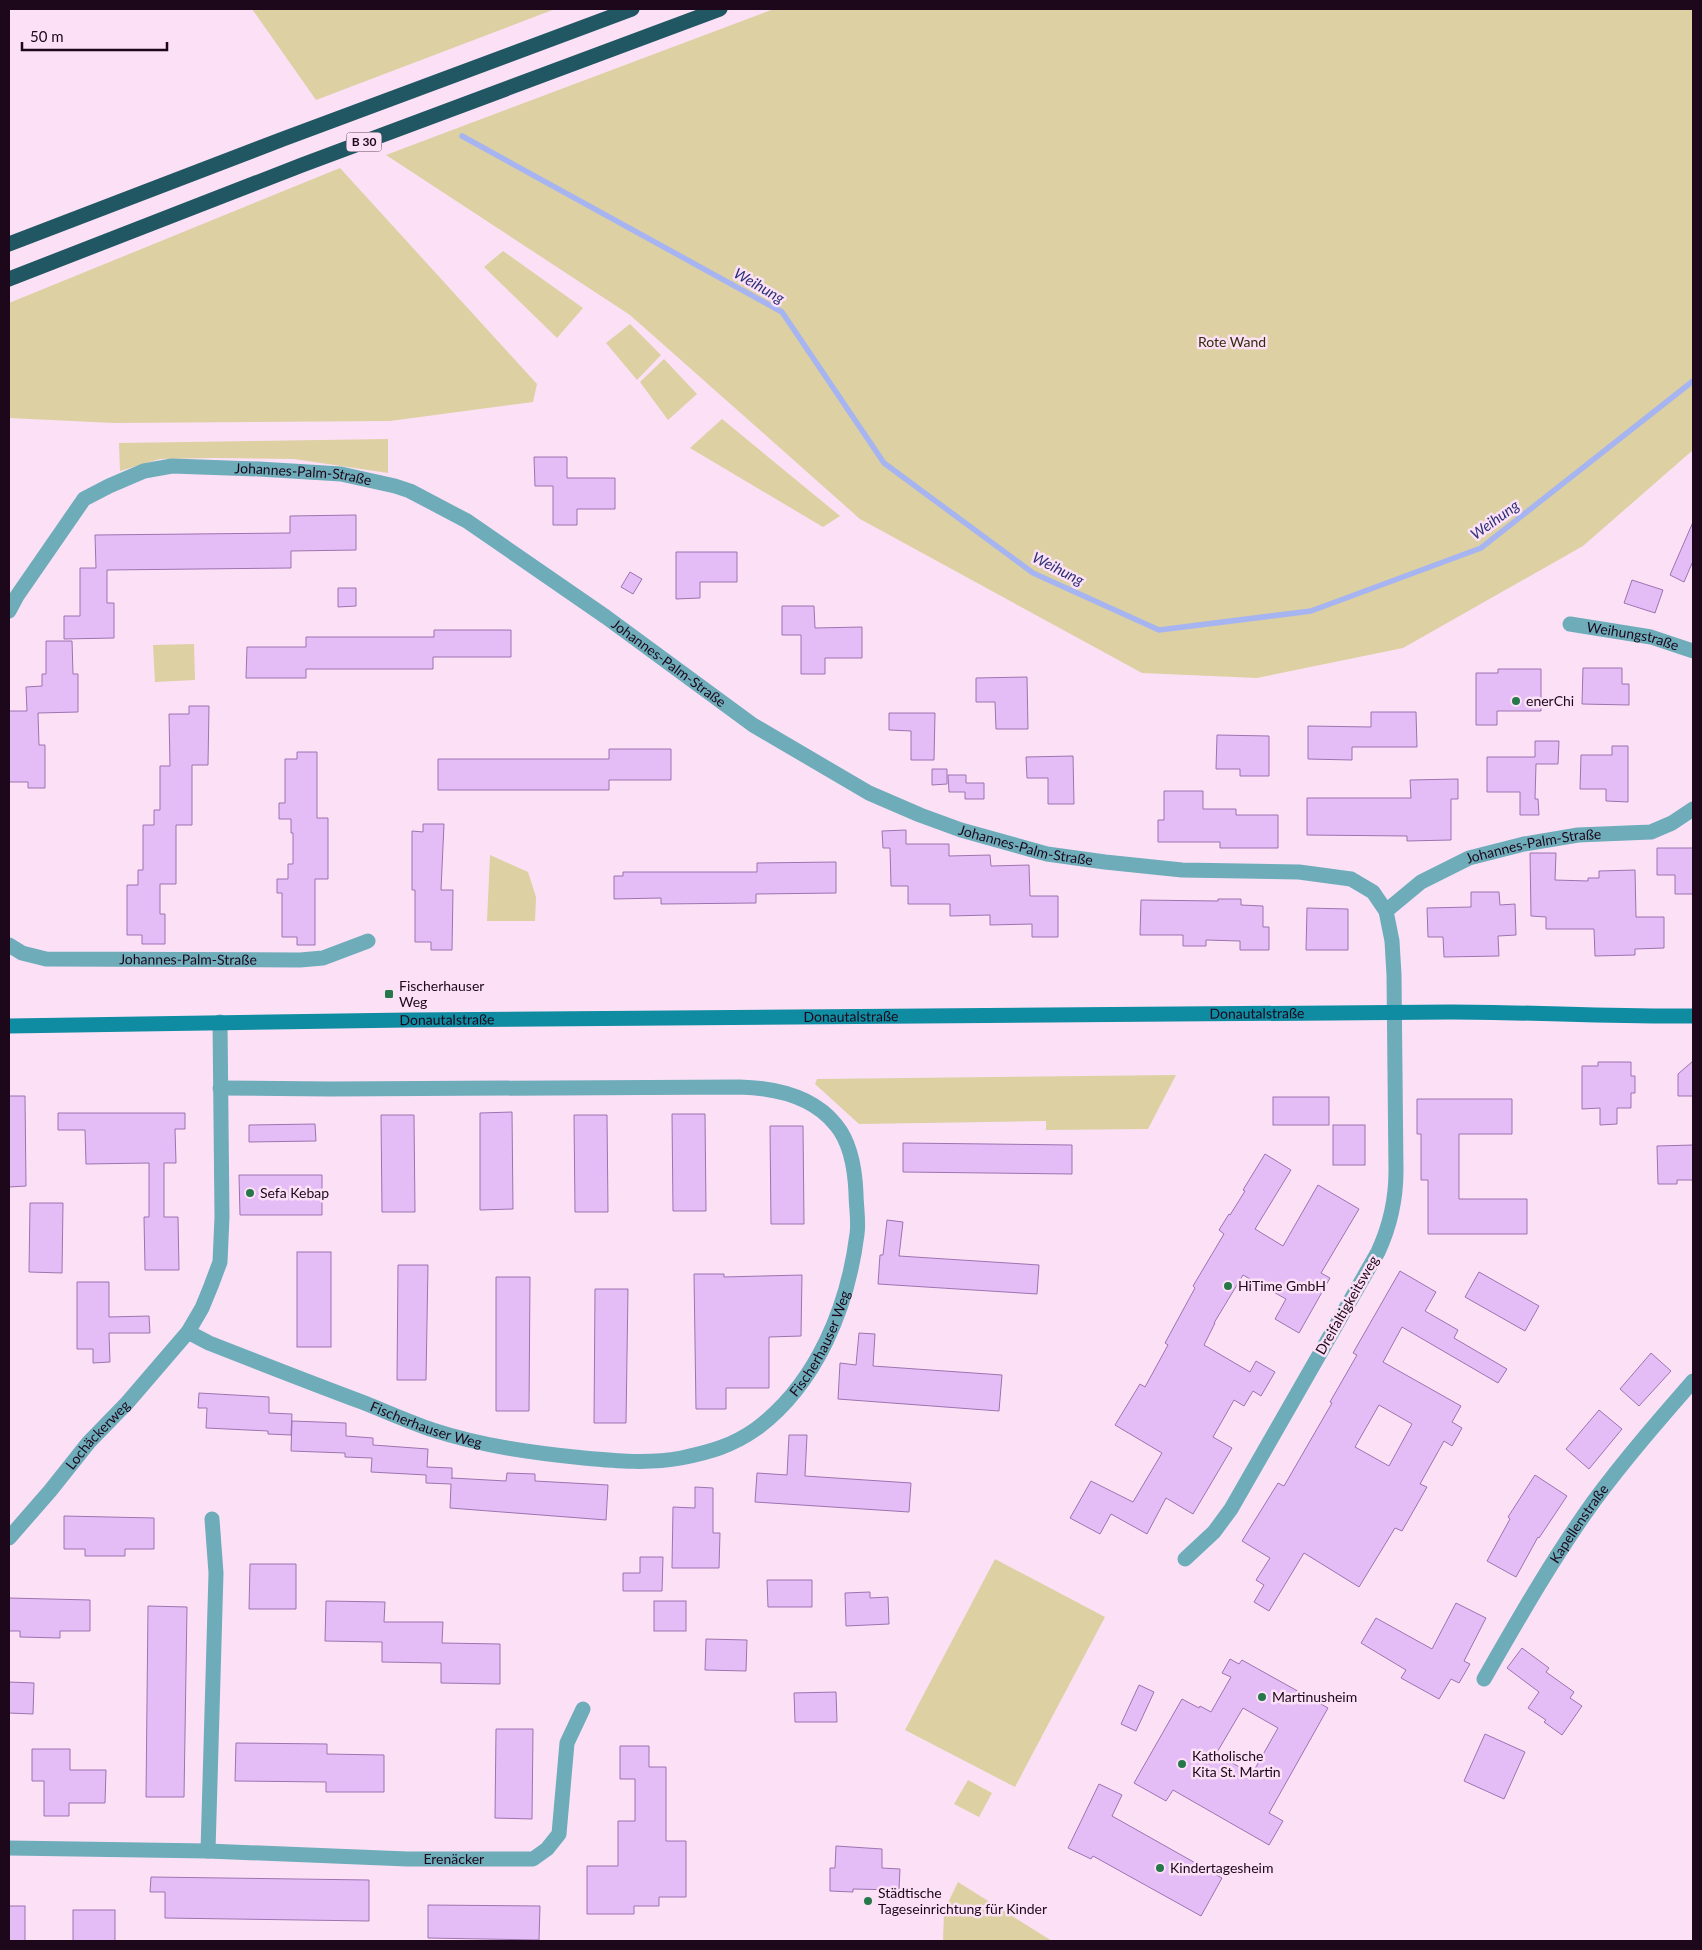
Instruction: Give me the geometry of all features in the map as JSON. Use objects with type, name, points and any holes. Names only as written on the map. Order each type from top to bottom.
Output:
[{"type":"highway","name":"B 30","points":[[9,244],[283,139],[632,9]]},
{"type":"highway","name":"B 30","points":[[9,278],[302,165],[720,9]]},
{"type":"main road","name":"Donautalstraße","points":[[9,1026],[220,1022],[1394,1012],[1507,1012],[1605,1016],[1693,1016]]},
{"type":"street","name":"Johannes-Palm-Straße","points":[[9,611],[17,596],[84,499],[144,471],[172,466],[341,474],[402,489],[437,504],[467,521],[606,617],[753,725],[869,793],[920,815],[961,830],[1047,854],[1182,870],[1299,872],[1351,878],[1373,892],[1386,911],[1392,941],[1394,1012]]},
{"type":"street","name":"Weihungstraße","points":[[1570,624],[1652,637],[1693,651]]},
{"type":"street","name":"Johannes-Palm-Straße","points":[[1386,911],[1421,882],[1468,858],[1524,844],[1578,835],[1651,832],[1672,823],[1693,809]]},
{"type":"street","name":"Johannes-Palm-Straße","points":[[9,946],[30,956],[46,959],[300,960],[323,958],[368,941]]},
{"type":"street","name":"Dreifaltigkeitsweg","points":[[1185,1559],[1214,1532],[1231,1509],[1386,1236],[1392,1216],[1396,1182],[1394,1012]]},
{"type":"street","points":[[188,1332],[202,1308],[220,1262],[222,1217],[220,1022]]},
{"type":"street","name":"Fischerhauser Weg","points":[[188,1332],[209,1343],[444,1433],[538,1454],[630,1461],[679,1459],[735,1443],[758,1428],[778,1409],[802,1381],[823,1349],[838,1314],[848,1282],[858,1228],[854,1169],[841,1131],[827,1115],[811,1104],[790,1094],[775,1090],[740,1087],[220,1088]]},
{"type":"street","name":"Lochäckerweg","points":[[9,1538],[89,1442],[127,1403],[188,1332]]},
{"type":"street","name":"Kapellenstraße","points":[[1484,1679],[1521,1613],[1593,1503],[1649,1431],[1693,1381]]},
{"type":"street","points":[[208,1851],[216,1573],[212,1519]]},
{"type":"street","name":"Erenäcker","points":[[9,1848],[208,1851],[407,1859],[533,1859],[547,1849],[559,1834],[566,1742],[583,1709]]},
{"type":"green space","points":[[252,9],[555,9],[316,100]]},
{"type":"green space","name":"Rote Wand","points":[[774,9],[1693,9],[1693,450],[1583,546],[1403,648],[1257,678],[1142,673],[860,519],[630,315],[386,155]]},
{"type":"green space","points":[[340,168],[537,384],[533,402],[390,421],[114,423],[9,418],[9,303]]},
{"type":"green space","points":[[503,251],[583,308],[557,338],[484,267]]},
{"type":"green space","points":[[630,324],[661,355],[637,380],[606,343]]},
{"type":"green space","points":[[664,359],[697,394],[668,420],[640,382]]},
{"type":"green space","points":[[722,419],[840,516],[823,527],[690,448]]},
{"type":"green space","points":[[388,439],[388,473],[294,459],[214,458],[160,459],[120,471],[119,443]]},
{"type":"green space","points":[[194,644],[195,680],[155,682],[153,645]]},
{"type":"green space","points":[[490,855],[528,872],[536,897],[535,921],[487,921]]},
{"type":"green space","points":[[1176,1075],[1148,1129],[1046,1130],[1046,1121],[859,1124],[815,1084],[817,1079]]},
{"type":"green space","points":[[995,1559],[1105,1617],[1015,1787],[905,1730]]},
{"type":"green space","points":[[968,1780],[992,1793],[979,1817],[954,1804]]},
{"type":"green space","points":[[958,1882],[1052,1941],[943,1941],[944,1911]]},
{"type":"building","points":[[534,457],[567,457],[567,478],[615,478],[615,509],[577,509],[577,525],[553,525],[553,486],[535,486]]},
{"type":"building","points":[[356,515],[356,550],[291,551],[291,568],[107,570],[107,603],[114,603],[114,638],[64,639],[64,616],[80,616],[80,568],[96,568],[95,535],[290,533],[290,516]]},
{"type":"building","points":[[1693,522],[1693,561],[1684,582],[1670,575]]},
{"type":"building","points":[[676,552],[737,552],[737,582],[700,582],[700,598],[676,599]]},
{"type":"building","points":[[630,572],[642,579],[633,594],[621,587]]},
{"type":"building","points":[[1632,580],[1663,590],[1655,613],[1624,603]]},
{"type":"building","points":[[338,588],[356,588],[356,606],[338,607]]},
{"type":"building","points":[[782,606],[814,606],[815,628],[862,627],[862,658],[825,658],[825,674],[801,674],[801,635],[782,635]]},
{"type":"building","points":[[434,630],[511,630],[511,657],[433,657],[433,669],[306,669],[306,678],[246,678],[247,647],[306,647],[306,637],[434,637]]},
{"type":"building","points":[[46,641],[72,641],[73,674],[78,674],[78,712],[38,713],[39,745],[45,745],[45,788],[28,788],[28,782],[9,782],[9,711],[27,711],[26,687],[42,686],[42,674],[46,674]]},
{"type":"building","points":[[1583,668],[1622,668],[1622,684],[1629,684],[1629,705],[1582,704]]},
{"type":"building","points":[[1498,669],[1541,669],[1541,711],[1497,711],[1497,725],[1476,725],[1476,673],[1498,673]]},
{"type":"building","points":[[1027,677],[1028,729],[996,729],[995,702],[976,702],[976,678]]},
{"type":"building","points":[[189,706],[209,706],[208,765],[192,765],[192,825],[176,825],[176,884],[160,884],[160,914],[165,914],[165,944],[142,944],[142,935],[127,935],[127,885],[138,885],[138,870],[143,870],[143,825],[154,825],[154,810],[160,810],[160,766],[170,766],[169,714],[189,714]]},
{"type":"building","points":[[1371,712],[1416,712],[1417,747],[1352,747],[1352,760],[1308,759],[1308,726],[1371,727]]},
{"type":"building","points":[[889,713],[935,713],[934,760],[911,760],[911,731],[889,730]]},
{"type":"building","points":[[1217,735],[1269,736],[1269,776],[1240,776],[1240,769],[1216,769]]},
{"type":"building","points":[[1535,741],[1559,741],[1558,764],[1536,764],[1535,799],[1538,799],[1539,815],[1520,815],[1520,792],[1487,792],[1487,757],[1535,757]]},
{"type":"building","points":[[1612,746],[1628,746],[1628,802],[1606,801],[1606,789],[1580,789],[1581,755],[1612,755]]},
{"type":"building","points":[[609,749],[671,749],[671,780],[609,780],[609,790],[438,790],[438,759],[609,759]]},
{"type":"building","points":[[297,752],[317,752],[317,818],[328,818],[328,879],[315,879],[315,945],[297,945],[297,937],[282,937],[282,893],[277,893],[277,879],[288,879],[288,864],[293,864],[291,819],[279,819],[279,803],[285,803],[285,759],[297,759]]},
{"type":"building","points":[[1073,756],[1074,804],[1048,804],[1048,778],[1027,778],[1026,757]]},
{"type":"building","points":[[932,769],[947,769],[947,784],[932,785]]},
{"type":"building","points":[[948,775],[966,775],[966,783],[984,783],[984,799],[965,799],[965,792],[949,792]]},
{"type":"building","points":[[1458,779],[1458,799],[1451,799],[1451,840],[1407,841],[1407,836],[1307,835],[1307,798],[1411,798],[1410,780]]},
{"type":"building","points":[[1164,791],[1203,791],[1203,809],[1236,809],[1236,815],[1278,815],[1278,848],[1220,848],[1220,842],[1158,842],[1158,820],[1164,820]]},
{"type":"building","points":[[423,824],[444,824],[441,890],[453,890],[452,950],[431,950],[431,942],[415,942],[415,890],[412,890],[412,831],[423,832]]},
{"type":"building","points":[[906,830],[906,844],[949,844],[949,856],[990,855],[991,866],[1029,865],[1030,896],[1058,896],[1058,937],[1032,937],[1032,924],[990,925],[990,915],[950,916],[950,904],[908,904],[908,886],[891,886],[890,848],[883,848],[882,831]]},
{"type":"building","points":[[1657,848],[1693,848],[1693,894],[1675,894],[1675,875],[1657,875]]},
{"type":"building","points":[[1530,853],[1556,853],[1555,880],[1588,881],[1588,878],[1599,878],[1599,871],[1635,870],[1636,917],[1664,917],[1664,948],[1635,949],[1635,955],[1595,956],[1594,929],[1546,929],[1546,917],[1531,916]]},
{"type":"building","points":[[836,862],[836,893],[756,894],[756,903],[661,904],[661,898],[614,899],[614,876],[623,876],[623,872],[757,872],[757,863]]},
{"type":"building","points":[[1471,892],[1499,892],[1500,905],[1515,904],[1516,935],[1498,936],[1499,956],[1444,957],[1443,937],[1428,937],[1427,908],[1471,907]]},
{"type":"building","points":[[1218,899],[1241,899],[1241,905],[1263,906],[1263,927],[1269,927],[1269,950],[1240,950],[1240,941],[1206,940],[1206,946],[1183,946],[1183,935],[1140,935],[1141,900],[1218,901]]},
{"type":"building","points":[[1307,908],[1348,909],[1348,950],[1306,950]]},
{"type":"building","points":[[1693,1061],[1693,1096],[1678,1096],[1678,1074]]},
{"type":"building","points":[[1598,1062],[1631,1062],[1631,1076],[1635,1076],[1635,1093],[1631,1093],[1631,1108],[1617,1108],[1617,1124],[1600,1125],[1600,1108],[1582,1109],[1582,1066],[1598,1066]]},
{"type":"building","points":[[9,1096],[25,1096],[26,1186],[9,1187]]},
{"type":"building","points":[[1273,1097],[1329,1097],[1329,1125],[1273,1125]]},
{"type":"building","points":[[1417,1099],[1512,1099],[1512,1134],[1459,1134],[1459,1199],[1527,1199],[1527,1234],[1428,1234],[1428,1180],[1421,1180],[1421,1134],[1417,1134]]},
{"type":"building","points":[[512,1112],[513,1209],[480,1210],[480,1113]]},
{"type":"building","points":[[58,1113],[185,1113],[185,1129],[175,1129],[176,1163],[164,1163],[164,1217],[178,1217],[179,1270],[145,1270],[144,1217],[149,1217],[149,1163],[86,1164],[85,1130],[58,1130]]},
{"type":"building","points":[[672,1114],[705,1114],[706,1211],[673,1211]]},
{"type":"building","points":[[381,1115],[414,1115],[415,1212],[382,1212]]},
{"type":"building","points":[[574,1115],[607,1115],[608,1212],[575,1212]]},
{"type":"building","points":[[315,1124],[316,1141],[249,1142],[249,1125]]},
{"type":"building","points":[[1333,1125],[1365,1125],[1365,1165],[1333,1165]]},
{"type":"building","points":[[770,1126],[803,1126],[804,1224],[771,1224]]},
{"type":"building","points":[[903,1143],[1072,1145],[1072,1174],[903,1172]]},
{"type":"building","points":[[1693,1145],[1693,1180],[1677,1180],[1677,1184],[1658,1184],[1657,1146]]},
{"type":"building","points":[[1265,1154],[1291,1170],[1255,1229],[1283,1246],[1318,1185],[1359,1209],[1321,1273],[1330,1278],[1299,1333],[1275,1319],[1286,1299],[1243,1275],[1214,1323],[1204,1345],[1250,1372],[1256,1361],[1275,1372],[1261,1396],[1253,1391],[1244,1406],[1234,1400],[1213,1437],[1232,1448],[1193,1514],[1166,1498],[1147,1534],[1111,1514],[1100,1534],[1070,1518],[1091,1481],[1133,1502],[1162,1453],[1115,1425],[1140,1384],[1145,1387],[1168,1345],[1165,1343],[1195,1288],[1193,1286],[1224,1234],[1219,1230],[1245,1191],[1243,1190]]},
{"type":"building","points":[[239,1175],[322,1175],[322,1215],[240,1215]]},
{"type":"building","points":[[30,1203],[63,1203],[62,1273],[29,1272]]},
{"type":"building","points":[[887,1220],[903,1222],[899,1256],[1039,1265],[1037,1294],[878,1284],[880,1255],[883,1255]]},
{"type":"building","points":[[297,1252],[331,1252],[331,1347],[297,1347]]},
{"type":"building","points":[[398,1265],[428,1265],[426,1380],[397,1380]]},
{"type":"building","points":[[1400,1271],[1436,1292],[1425,1311],[1458,1330],[1454,1338],[1507,1369],[1498,1383],[1402,1327],[1383,1362],[1461,1406],[1452,1422],[1462,1428],[1452,1446],[1444,1441],[1420,1484],[1427,1487],[1402,1531],[1395,1528],[1359,1587],[1304,1553],[1269,1611],[1254,1602],[1264,1585],[1256,1580],[1270,1558],[1242,1541],[1278,1483],[1284,1486],[1332,1403],[1330,1402],[1357,1355],[1353,1353]],"holes":[[[1379,1405],[1412,1424],[1389,1466],[1355,1447]]]},
{"type":"building","points":[[1479,1272],[1539,1306],[1525,1331],[1465,1297]]},
{"type":"building","points":[[694,1274],[724,1274],[724,1277],[802,1275],[801,1336],[769,1337],[769,1388],[726,1388],[726,1409],[696,1409]]},
{"type":"building","points":[[496,1277],[530,1277],[529,1411],[496,1411]]},
{"type":"building","points":[[77,1282],[109,1282],[109,1317],[149,1316],[150,1333],[109,1333],[110,1362],[93,1363],[93,1349],[77,1349]]},
{"type":"building","points":[[595,1289],[628,1289],[626,1423],[594,1423]]},
{"type":"building","points":[[859,1333],[875,1334],[873,1366],[1002,1375],[999,1411],[838,1399],[840,1363],[856,1365]]},
{"type":"building","points":[[1651,1353],[1671,1371],[1639,1406],[1620,1389]]},
{"type":"building","points":[[199,1393],[269,1397],[269,1413],[292,1414],[291,1435],[268,1434],[268,1431],[206,1428],[207,1408],[198,1408]]},
{"type":"building","points":[[1599,1410],[1622,1429],[1589,1469],[1566,1449]]},
{"type":"building","points":[[292,1421],[346,1423],[346,1436],[373,1438],[373,1445],[428,1449],[427,1467],[452,1468],[452,1478],[506,1481],[507,1473],[535,1474],[535,1481],[608,1485],[606,1520],[450,1508],[451,1484],[426,1483],[426,1475],[371,1472],[372,1458],[345,1457],[345,1453],[291,1451]]},
{"type":"building","points":[[789,1435],[807,1435],[805,1476],[911,1483],[909,1512],[755,1502],[757,1473],[787,1475]]},
{"type":"building","points":[[1535,1475],[1567,1496],[1538,1537],[1516,1577],[1487,1561],[1510,1519],[1508,1517]]},
{"type":"building","points":[[695,1487],[713,1488],[713,1533],[720,1533],[719,1568],[672,1568],[673,1507],[695,1508]]},
{"type":"building","points":[[64,1516],[154,1518],[154,1549],[125,1549],[125,1556],[85,1556],[85,1549],[64,1549]]},
{"type":"building","points":[[640,1557],[663,1557],[662,1591],[623,1591],[623,1573],[640,1573]]},
{"type":"building","points":[[250,1564],[296,1564],[296,1609],[249,1609]]},
{"type":"building","points":[[767,1580],[812,1580],[812,1607],[768,1607]]},
{"type":"building","points":[[870,1592],[870,1598],[888,1597],[889,1624],[846,1626],[845,1593]]},
{"type":"building","points":[[9,1598],[90,1600],[90,1631],[60,1631],[60,1638],[20,1637],[20,1631],[9,1631]]},
{"type":"building","points":[[326,1601],[385,1602],[384,1622],[443,1622],[442,1643],[500,1644],[500,1684],[441,1683],[441,1663],[382,1662],[382,1642],[325,1641]]},
{"type":"building","points":[[654,1601],[686,1601],[686,1631],[654,1631]]},
{"type":"building","points":[[1456,1603],[1486,1618],[1464,1661],[1470,1664],[1459,1683],[1451,1679],[1439,1699],[1401,1678],[1406,1670],[1361,1643],[1376,1618],[1432,1649]]},
{"type":"building","points":[[148,1606],[187,1607],[184,1797],[146,1797]]},
{"type":"building","points":[[706,1639],[747,1640],[746,1671],[705,1670]]},
{"type":"building","points":[[1522,1648],[1549,1668],[1546,1672],[1574,1692],[1570,1698],[1582,1706],[1562,1735],[1544,1722],[1546,1720],[1528,1708],[1539,1692],[1507,1668]]},
{"type":"building","points":[[1230,1659],[1239,1664],[1242,1660],[1328,1708],[1269,1813],[1283,1821],[1269,1845],[1173,1790],[1166,1801],[1134,1783],[1182,1699],[1211,1712],[1231,1677],[1222,1673]],"holes":[[[1243,1708],[1278,1728],[1252,1774],[1216,1754]]]},
{"type":"building","points":[[9,1682],[34,1683],[33,1714],[9,1713]]},
{"type":"building","points":[[1139,1685],[1154,1692],[1136,1731],[1121,1724]]},
{"type":"building","points":[[836,1692],[837,1722],[795,1722],[794,1693]]},
{"type":"building","points":[[496,1729],[533,1729],[532,1819],[495,1818]]},
{"type":"building","points":[[1485,1734],[1525,1752],[1504,1799],[1464,1781]]},
{"type":"building","points":[[236,1743],[327,1744],[327,1754],[384,1755],[384,1792],[326,1792],[326,1782],[235,1781]]},
{"type":"building","points":[[620,1746],[649,1746],[649,1767],[666,1767],[666,1841],[686,1841],[686,1897],[659,1897],[659,1906],[634,1906],[634,1914],[587,1914],[587,1866],[618,1866],[618,1821],[635,1821],[635,1779],[620,1779]]},
{"type":"building","points":[[32,1749],[70,1749],[70,1770],[106,1770],[105,1803],[69,1803],[69,1816],[44,1816],[44,1781],[32,1781]]},
{"type":"building","name":"Kindertagesheim","points":[[1099,1784],[1122,1795],[1112,1816],[1222,1878],[1201,1916],[1093,1856],[1091,1859],[1068,1848]]},
{"type":"building","points":[[836,1846],[882,1849],[882,1868],[900,1869],[899,1890],[853,1889],[853,1892],[830,1891],[830,1868],[835,1868]]},
{"type":"building","points":[[151,1877],[369,1880],[369,1921],[165,1918],[165,1892],[150,1892]]},
{"type":"building","points":[[428,1905],[540,1906],[539,1940],[428,1938]]},
{"type":"building","points":[[9,1906],[25,1906],[25,1941],[9,1941]]},
{"type":"building","points":[[73,1910],[115,1910],[115,1941],[73,1941]]},
{"type":"waterway","name":"Weihung","points":[[462,136],[782,312],[884,463],[1033,573],[1159,630],[1311,611],[1481,548],[1693,381]]},
{"type":"place","name":"enerChi","points":[[1516,701]]},
{"type":"place","name":"Fischerhauser Weg","points":[[389,994]]},
{"type":"place","name":"Sefa Kebap","points":[[250,1193]]},
{"type":"place","name":"HiTime GmbH","points":[[1228,1286]]},
{"type":"place","name":"Martinusheim","points":[[1262,1697]]},
{"type":"place","name":"Katholische Kita St. Martin","points":[[1182,1764]]},
{"type":"place","name":"Kindertagesheim","points":[[1160,1868]]},
{"type":"place","name":"Städtische Tageseinrichtung für Kinder","points":[[868,1901]]}]
